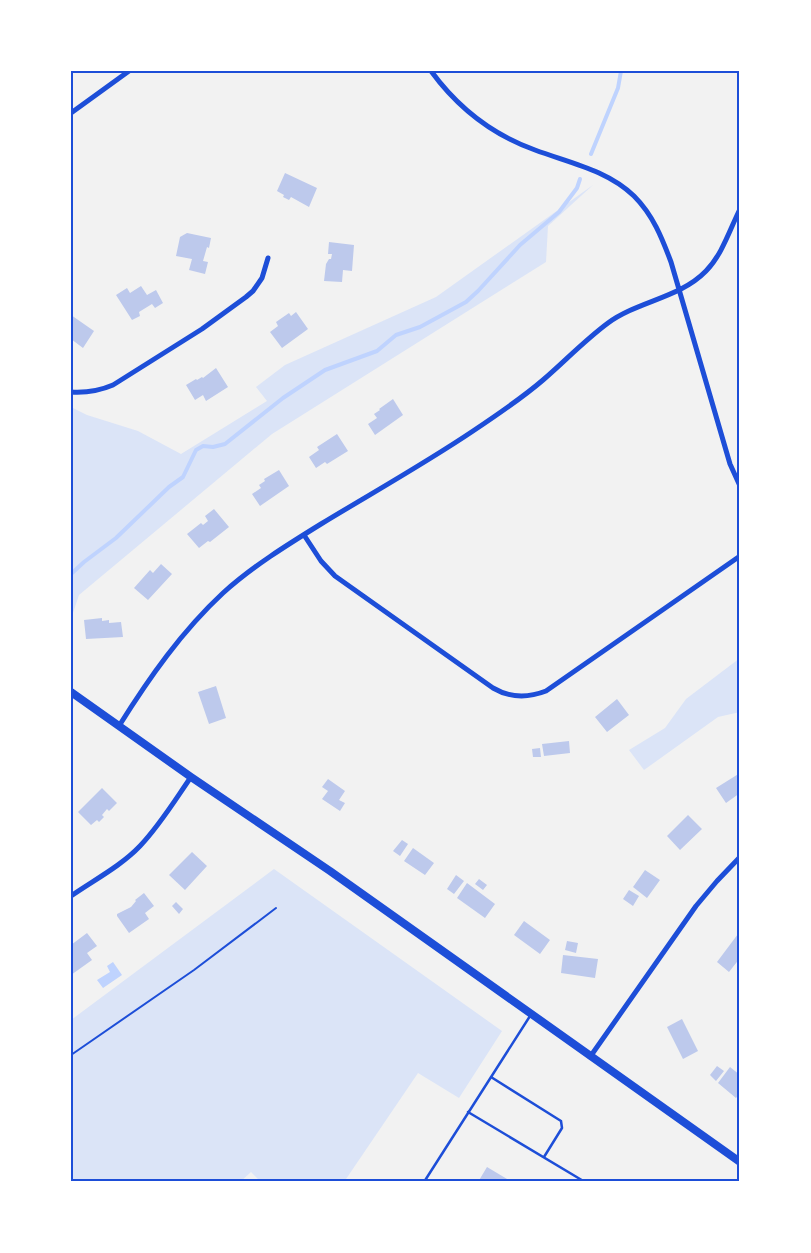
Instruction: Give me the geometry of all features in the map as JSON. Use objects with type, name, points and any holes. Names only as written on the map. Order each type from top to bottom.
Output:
[{"type":"main road","points":[[71,692],[191,777],[330,871],[740,1162]]},
{"type":"street","points":[[71,113],[129,71]]},
{"type":"street","points":[[431,71],[452,97],[469,113],[491,129],[516,143],[605,176],[621,185],[642,205],[660,233],[671,262],[730,464],[740,486]]},
{"type":"street","points":[[119,726],[172,648],[201,615],[246,574],[304,535],[470,433],[499,413],[540,382],[594,333],[611,321],[627,311],[678,290],[696,280],[707,270],[717,256],[740,209]]},
{"type":"street","points":[[71,392],[83,393],[113,385],[202,329],[253,291],[262,278],[268,258]]},
{"type":"street","points":[[304,535],[321,561],[335,576],[493,688],[508,695],[523,697],[546,691],[740,556]]},
{"type":"street","points":[[71,896],[127,858],[139,847],[150,835],[191,777]]},
{"type":"street","points":[[590,1057],[696,906],[740,857]]},
{"type":"lane","points":[[424,1182],[531,1014]]},
{"type":"lane","points":[[491,1077],[561,1120],[562,1128],[544,1157]]},
{"type":"lane","points":[[468,1112],[585,1182]]},
{"type":"path","points":[[71,1055],[194,970],[276,908]]},
{"type":"shaded area","points":[[593,185],[548,226],[546,262],[272,434],[79,595],[71,619],[71,411],[73,408],[87,415],[138,431],[181,454],[267,401],[256,387],[285,365],[436,297]]},
{"type":"shaded area","points":[[740,658],[740,712],[718,717],[644,770],[629,750],[665,728],[686,699]]},
{"type":"shaded area","points":[[274,869],[502,1031],[459,1098],[418,1073],[344,1182],[261,1182],[251,1172],[240,1182],[71,1182],[71,1020]]},
{"type":"water","points":[[113,962],[122,975],[103,988],[97,980],[110,972],[107,966]]},
{"type":"building","points":[[285,173],[317,188],[309,207],[291,197],[289,200],[283,197],[284,195],[277,191]]},
{"type":"building","points":[[187,233],[211,238],[203,261],[208,262],[205,274],[189,270],[192,259],[176,256],[180,237]]},
{"type":"building","points":[[329,242],[354,245],[352,271],[343,270],[342,282],[324,281],[326,264],[331,259],[332,254],[328,254]]},
{"type":"building","points":[[141,286],[147,295],[156,290],[163,303],[155,308],[152,304],[139,312],[140,316],[132,320],[116,295],[127,288],[130,293]]},
{"type":"building","points":[[296,312],[308,329],[282,348],[270,332],[278,326],[276,322],[289,313],[291,316]]},
{"type":"building","points":[[71,315],[94,331],[83,348],[71,339]]},
{"type":"building","points":[[216,368],[228,387],[206,401],[203,395],[195,400],[186,385],[196,379],[203,378]]},
{"type":"building","points":[[393,399],[403,415],[375,435],[368,424],[377,418],[374,414],[379,409]]},
{"type":"building","points":[[337,434],[348,451],[327,464],[325,462],[316,468],[309,457],[319,450],[317,447]]},
{"type":"building","points":[[279,470],[289,486],[260,506],[252,494],[261,488],[259,485],[265,481],[264,479]]},
{"type":"building","points":[[214,509],[229,527],[199,548],[187,534],[201,523],[203,525],[208,521],[205,516]]},
{"type":"building","points":[[161,564],[172,574],[148,600],[134,588],[150,570],[153,573]]},
{"type":"building","points":[[102,618],[102,621],[109,620],[109,623],[121,622],[123,637],[86,639],[84,620]]},
{"type":"building","points":[[216,686],[226,718],[209,724],[198,692]]},
{"type":"building","points":[[617,699],[629,715],[607,732],[595,717]]},
{"type":"building","points":[[569,741],[570,753],[544,756],[542,744]]},
{"type":"building","points":[[540,748],[541,757],[533,757],[532,749]]},
{"type":"building","points":[[740,773],[740,793],[726,803],[716,788]]},
{"type":"building","points":[[328,779],[345,791],[339,800],[345,803],[340,811],[322,799],[328,791],[322,787]]},
{"type":"building","points":[[102,788],[117,803],[109,811],[107,809],[102,815],[104,817],[99,822],[97,820],[91,825],[78,812]]},
{"type":"building","points":[[688,815],[702,829],[680,850],[667,836]]},
{"type":"building","points":[[402,840],[408,844],[400,856],[393,851]]},
{"type":"building","points":[[413,848],[434,863],[425,875],[404,861]]},
{"type":"building","points":[[192,852],[207,866],[185,890],[169,875]]},
{"type":"building","points":[[645,870],[660,880],[647,898],[633,887]]},
{"type":"building","points":[[456,875],[464,881],[454,894],[447,889]]},
{"type":"building","points":[[479,879],[487,885],[483,890],[475,884]]},
{"type":"building","points":[[467,883],[495,904],[485,918],[457,898]]},
{"type":"building","points":[[629,890],[639,896],[633,906],[623,899]]},
{"type":"building","points":[[144,893],[154,906],[145,913],[149,919],[129,933],[117,914],[131,907],[135,900]]},
{"type":"building","points":[[176,902],[183,909],[179,914],[172,906]]},
{"type":"building","points":[[524,921],[550,940],[540,954],[514,935]]},
{"type":"building","points":[[87,933],[97,946],[87,953],[92,960],[71,975],[71,945]]},
{"type":"building","points":[[738,934],[740,936],[740,958],[729,972],[717,962]]},
{"type":"building","points":[[567,941],[578,943],[576,953],[565,950]]},
{"type":"building","points":[[563,955],[598,959],[595,978],[561,973]]},
{"type":"building","points":[[682,1019],[698,1051],[683,1059],[667,1027]]},
{"type":"building","points":[[717,1066],[724,1071],[716,1081],[710,1075]]},
{"type":"building","points":[[730,1067],[740,1075],[740,1093],[736,1098],[718,1083]]},
{"type":"building","points":[[487,1167],[512,1182],[478,1182]]},
{"type":"waterway","points":[[591,154],[618,88],[621,71]]},
{"type":"waterway","points":[[71,574],[116,538],[169,487],[183,477],[196,450],[203,446],[213,447],[225,444],[283,398],[325,370],[377,351],[396,335],[420,327],[466,302],[520,245],[559,212],[577,188],[580,179]]}]
